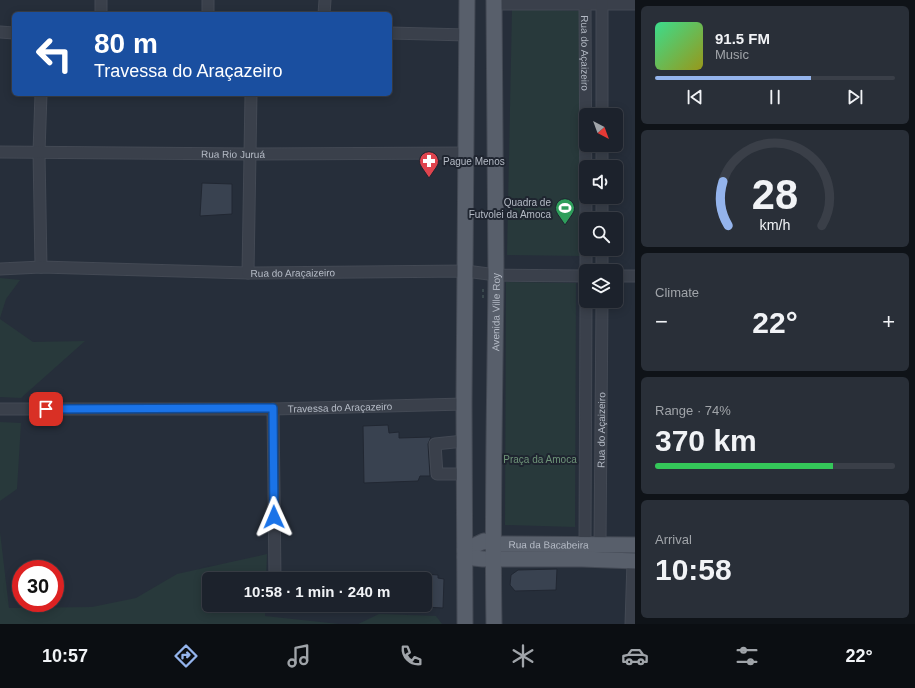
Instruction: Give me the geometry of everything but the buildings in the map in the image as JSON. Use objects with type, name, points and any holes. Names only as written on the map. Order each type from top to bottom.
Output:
[{"type":"main road","points":[[465,624],[464,404],[467,0]]},
{"type":"main road","name":"Avenida Ville Roy","points":[[494,2],[496,72],[496,275],[493,559],[494,624]]},
{"type":"main road","name":"Rua da Bacabeira","points":[[584,551],[493,559],[473,559],[465,553],[484,542],[599,552],[634,561]]},
{"type":"main road","name":"Rua da Bacabeira","points":[[599,552],[635,545]]},
{"type":"street","points":[[101,0],[101,12]]},
{"type":"street","points":[[208,0],[208,12]]},
{"type":"street","points":[[324,12],[325,0]]},
{"type":"street","points":[[494,2],[602,2],[635,4]]},
{"type":"street","name":"Rua do Açaizeiro","points":[[585,2],[586,212]]},
{"type":"street","name":"Rua do Açaizeiro","points":[[602,2],[602,108]]},
{"type":"street","points":[[0,32],[12,32]]},
{"type":"street","points":[[392,33],[467,35]]},
{"type":"street","points":[[41,96],[39,152],[41,267]]},
{"type":"street","points":[[248,273],[251,96]]},
{"type":"street","name":"Rua Rio Juruá","points":[[0,152],[250,154],[466,153]]},
{"type":"street","name":"Rua do Araçaizeiro","points":[[0,269],[41,267],[248,273],[466,272],[496,275],[579,276]]},
{"type":"street","points":[[623,276],[635,276]]},
{"type":"street","name":"Rua do Açaizeiro","points":[[584,551],[586,308]]},
{"type":"street","name":"Rua do Açaizeiro","points":[[599,552],[602,308]]},
{"type":"street","name":"Travessa do Araçazeiro","points":[[0,409],[273,408],[464,404]]},
{"type":"street","points":[[273,408],[275,572]]},
{"type":"street","points":[[464,441],[435,444],[437,474],[464,474]]},
{"type":"street","points":[[631,624],[634,561]]},
{"type":"green space","points":[[512,9],[581,11],[581,108],[579,108],[579,152],[582,152],[582,160],[579,160],[579,204],[582,204],[582,212],[579,212],[579,256],[507,255]]},
{"type":"green space","points":[[0,278],[20,280],[6,299],[0,318]]},
{"type":"green space","name":"Praça da Amoca","points":[[506,282],[576,283],[575,527],[505,525]]},
{"type":"green space","points":[[0,319],[33,342],[85,341],[21,398],[0,397]]},
{"type":"green space","points":[[0,422],[21,423],[17,489],[0,501]]},
{"type":"green space","points":[[0,532],[9,608],[12,608],[12,612],[64,612],[64,607],[92,607],[136,598],[177,574],[267,554],[266,572],[202,572],[202,612],[265,612],[265,616],[339,624],[0,624]]},
{"type":"green space","points":[[379,614],[436,616],[442,624],[358,624]]},
{"type":"place","name":"Pague Menos","points":[[429,178]]},
{"type":"place","name":"Quadra de Futvolei da Amoca","points":[[565,225]]},
{"type":"route","points":[[46,409],[273,408],[274,517]]}]
